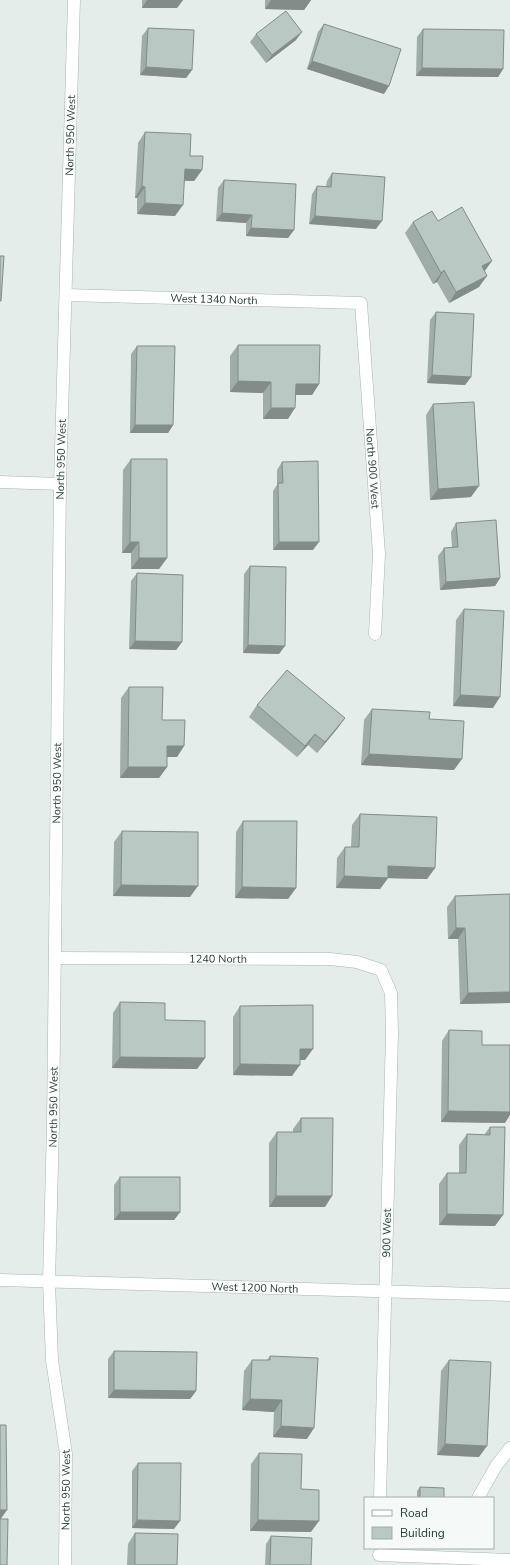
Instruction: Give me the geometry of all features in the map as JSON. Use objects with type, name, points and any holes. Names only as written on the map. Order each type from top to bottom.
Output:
[{"type":"street","name":"North 950 West","points":[[66,1565],[66,1454],[52,1360],[49,1282],[53,1126],[60,484],[74,0]]},
{"type":"street","name":"West 1340 North","points":[[66,295],[361,303]]},
{"type":"street","name":"North 900 West","points":[[361,303],[379,554],[375,634]]},
{"type":"street","points":[[0,482],[60,484]]},
{"type":"street","name":"1240 North","points":[[55,958],[330,959],[357,962],[380,970]]},
{"type":"street","name":"900 West","points":[[380,970],[391,993],[392,1033],[380,1497]]},
{"type":"street","name":"West 1200 North","points":[[0,1280],[510,1295]]},
{"type":"street","points":[[479,1497],[496,1466],[510,1448]]},
{"type":"street","points":[[379,1556],[446,1553],[510,1560]]},
{"type":"building","points":[[286,11],[302,32],[272,55],[256,34]]},
{"type":"building","points":[[324,24],[401,49],[389,86],[312,61]]},
{"type":"building","points":[[148,28],[194,30],[192,70],[146,67]]},
{"type":"building","points":[[423,29],[504,30],[503,69],[422,68]]},
{"type":"building","points":[[145,132],[191,134],[190,156],[203,156],[202,170],[185,169],[183,205],[145,203],[145,187],[142,186]]},
{"type":"building","points":[[332,173],[385,177],[382,221],[315,216],[317,186],[331,187]]},
{"type":"building","points":[[224,180],[296,184],[294,230],[251,228],[252,215],[222,213]]},
{"type":"building","points":[[462,207],[492,261],[482,266],[487,276],[456,292],[444,270],[441,273],[413,222],[432,211],[438,221]]},
{"type":"building","points":[[0,256],[4,256],[1,301],[0,301]]},
{"type":"building","points":[[436,312],[474,314],[471,377],[432,375]]},
{"type":"building","points":[[238,345],[320,345],[319,384],[296,384],[295,408],[271,408],[271,382],[238,381]]},
{"type":"building","points":[[137,346],[175,346],[173,425],[135,425]]},
{"type":"building","points":[[474,402],[479,486],[438,489],[433,404]]},
{"type":"building","points":[[131,459],[167,459],[167,558],[139,558],[139,542],[130,542]]},
{"type":"building","points":[[318,461],[319,542],[279,542],[278,483],[283,483],[282,462]]},
{"type":"building","points":[[496,520],[500,578],[446,582],[444,548],[458,547],[456,523]]},
{"type":"building","points":[[250,566],[286,567],[285,646],[248,645]]},
{"type":"building","points":[[137,573],[183,575],[182,642],[135,641]]},
{"type":"building","points":[[464,609],[504,611],[500,697],[460,695]]},
{"type":"building","points":[[287,670],[345,718],[325,742],[315,734],[305,746],[257,705]]},
{"type":"building","points":[[129,687],[163,687],[162,720],[185,720],[184,746],[167,746],[167,767],[128,767]]},
{"type":"building","points":[[372,709],[430,712],[429,719],[464,721],[462,759],[369,754]]},
{"type":"building","points":[[360,814],[437,817],[435,868],[388,866],[388,878],[344,876],[345,847],[359,847]]},
{"type":"building","points":[[243,821],[297,821],[296,888],[242,887]]},
{"type":"building","points":[[122,831],[198,832],[198,886],[121,885]]},
{"type":"building","points":[[510,894],[510,992],[468,993],[465,928],[456,928],[455,896]]},
{"type":"building","points":[[120,1002],[165,1003],[165,1020],[205,1021],[205,1058],[120,1057]]},
{"type":"building","points":[[313,1005],[313,1049],[300,1049],[300,1065],[240,1064],[240,1006]]},
{"type":"building","points":[[449,1030],[482,1031],[482,1045],[510,1045],[510,1112],[448,1111]]},
{"type":"building","points":[[301,1118],[333,1118],[332,1196],[276,1196],[277,1132],[301,1132]]},
{"type":"building","points":[[490,1127],[505,1127],[503,1215],[447,1214],[447,1173],[466,1173],[467,1134],[490,1135]]},
{"type":"building","points":[[120,1177],[180,1177],[180,1212],[120,1212]]},
{"type":"building","points":[[114,1351],[197,1352],[196,1391],[114,1390]]},
{"type":"building","points":[[270,1356],[318,1358],[314,1428],[281,1426],[282,1400],[250,1399],[252,1360],[270,1360]]},
{"type":"building","points":[[449,1360],[491,1362],[487,1446],[445,1444]]},
{"type":"building","points":[[0,1425],[6,1425],[7,1510],[0,1510]]},
{"type":"building","points":[[259,1453],[302,1454],[301,1489],[319,1490],[319,1521],[258,1520]]},
{"type":"building","points":[[138,1463],[181,1463],[180,1521],[137,1520]]},
{"type":"building","points":[[420,1487],[444,1488],[444,1497],[420,1497]]},
{"type":"building","points":[[0,1519],[8,1519],[7,1565],[0,1565]]},
{"type":"building","points":[[135,1533],[178,1534],[177,1565],[135,1565]]},
{"type":"building","points":[[271,1536],[312,1538],[311,1565],[270,1565]]}]
